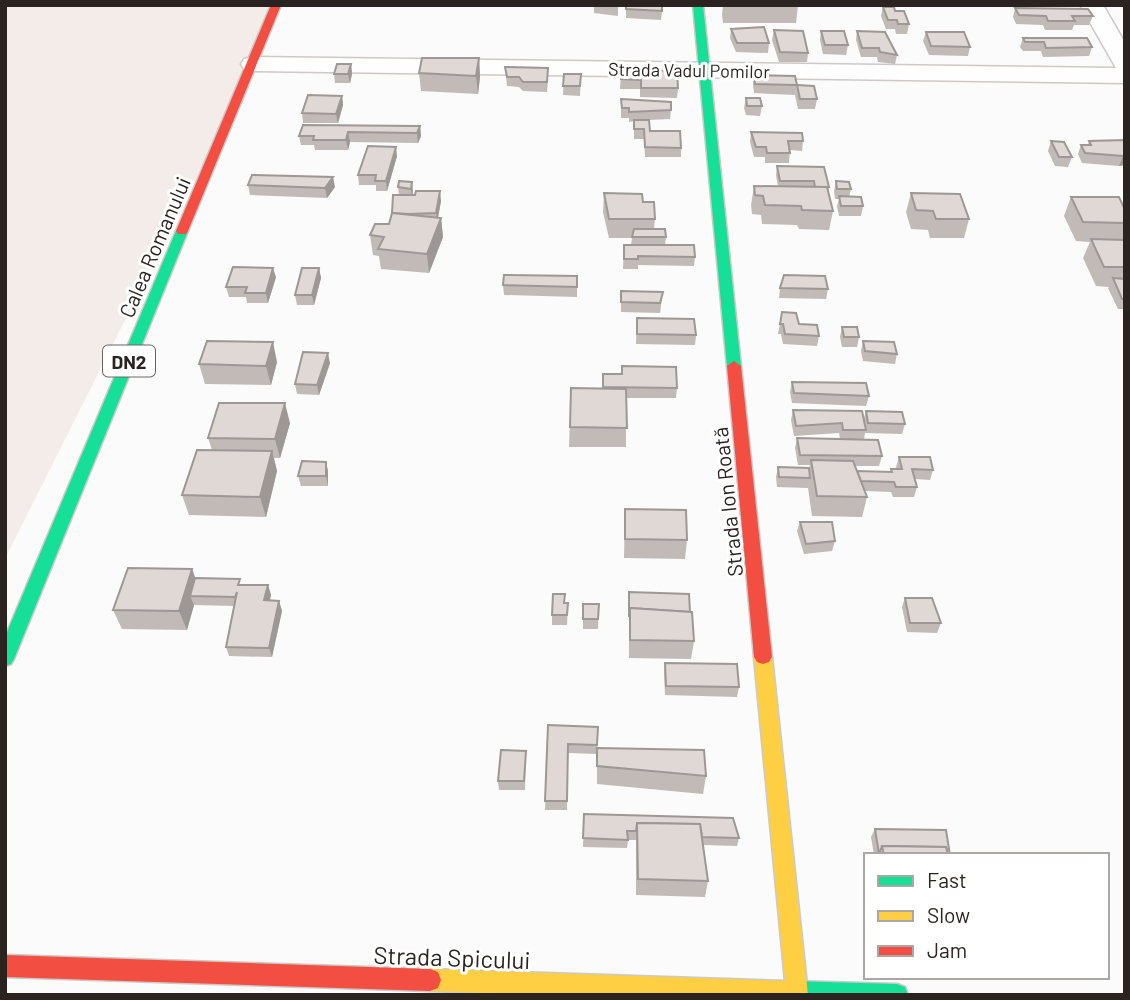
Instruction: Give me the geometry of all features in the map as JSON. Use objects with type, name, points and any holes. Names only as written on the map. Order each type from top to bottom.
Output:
[{"type":"street","name":"Calea Romanului","points":[[5,659],[276,5]]},
{"type":"street","name":"Strada Ion Roată","points":[[698,5],[797,993]]},
{"type":"street","points":[[1091,5],[1123,62]]},
{"type":"street","name":"Strada Vadul Pomilor","points":[[253,64],[704,70],[1123,62]]},
{"type":"street","name":"Strada Spicului","points":[[5,966],[897,995]]},
{"type":"shaded area","points":[[5,5],[283,5],[5,559]]},
{"type":"building","points":[[626,5],[662,5],[662,11],[626,9]]},
{"type":"building","points":[[883,7],[904,11],[909,24],[888,20]]},
{"type":"building","points":[[1015,8],[1088,9],[1093,16],[1072,16],[1075,21],[1048,21],[1046,16],[1019,15]]},
{"type":"building","points":[[764,27],[769,43],[737,43],[731,29]]},
{"type":"building","points":[[774,30],[803,31],[808,53],[780,52]]},
{"type":"building","points":[[821,31],[844,31],[848,45],[825,45]]},
{"type":"building","points":[[857,31],[885,32],[897,55],[880,52],[879,48],[862,48]]},
{"type":"building","points":[[926,32],[964,32],[970,47],[931,46]]},
{"type":"building","points":[[1023,38],[1087,38],[1092,47],[1046,48],[1044,42],[1025,42]]},
{"type":"building","points":[[422,58],[479,58],[476,76],[419,73]]},
{"type":"building","points":[[337,64],[351,64],[348,74],[334,74]]},
{"type":"building","points":[[505,67],[548,68],[547,82],[523,82],[519,77],[507,77]]},
{"type":"building","points":[[621,70],[677,71],[678,88],[641,88],[641,80],[621,79]]},
{"type":"building","points":[[564,74],[581,74],[580,86],[563,86]]},
{"type":"building","points":[[754,75],[795,76],[797,85],[755,84]]},
{"type":"building","points":[[797,85],[814,86],[817,99],[800,99]]},
{"type":"building","points":[[308,95],[342,96],[336,114],[302,113]]},
{"type":"building","points":[[746,98],[760,98],[762,106],[747,106]]},
{"type":"building","points":[[621,99],[671,102],[671,110],[629,112],[629,108],[622,108]]},
{"type":"building","points":[[634,120],[649,120],[650,131],[680,131],[681,148],[645,147],[644,129],[634,129]]},
{"type":"building","points":[[303,125],[420,126],[417,133],[348,132],[346,140],[313,140],[314,136],[299,136]]},
{"type":"building","points":[[751,132],[802,133],[803,141],[788,141],[790,153],[767,153],[766,147],[756,147]]},
{"type":"building","points":[[1125,140],[1125,156],[1085,153],[1081,145],[1091,145],[1089,141]]},
{"type":"building","points":[[1051,141],[1064,142],[1072,157],[1059,157]]},
{"type":"building","points":[[368,146],[396,147],[386,181],[375,181],[376,175],[358,175]]},
{"type":"building","points":[[777,166],[824,167],[829,187],[815,187],[814,181],[780,181]]},
{"type":"building","points":[[252,175],[333,177],[325,188],[248,185]]},
{"type":"building","points":[[399,181],[412,182],[411,189],[398,187]]},
{"type":"building","points":[[836,181],[849,182],[851,189],[837,189]]},
{"type":"building","points":[[754,186],[827,187],[833,211],[802,210],[801,206],[765,205],[763,196],[755,195]]},
{"type":"building","points":[[416,191],[440,191],[436,213],[392,213],[393,195],[415,195]]},
{"type":"building","points":[[604,193],[642,194],[643,202],[654,202],[655,219],[609,219]]},
{"type":"building","points":[[911,193],[960,194],[969,219],[936,219],[933,211],[916,210]]},
{"type":"building","points":[[839,196],[861,197],[863,206],[841,206]]},
{"type":"building","points":[[1071,197],[1119,197],[1125,210],[1125,223],[1083,222]]},
{"type":"building","points":[[392,213],[441,218],[427,254],[378,249],[384,237],[370,235],[375,224],[389,224]]},
{"type":"building","points":[[634,229],[665,229],[666,237],[632,237]]},
{"type":"building","points":[[1091,239],[1125,240],[1125,267],[1104,267]]},
{"type":"building","points":[[624,245],[694,245],[695,257],[638,256],[638,259],[624,259]]},
{"type":"building","points":[[233,267],[273,268],[266,293],[245,293],[247,287],[226,287]]},
{"type":"building","points":[[302,268],[319,268],[312,295],[295,295]]},
{"type":"building","points":[[504,275],[577,276],[577,287],[503,285]]},
{"type":"building","points":[[784,275],[825,276],[828,289],[780,288]]},
{"type":"building","points":[[1113,278],[1125,279],[1125,299],[1122,299]]},
{"type":"building","points":[[621,291],[663,292],[660,303],[621,302]]},
{"type":"building","points":[[782,312],[796,313],[799,324],[817,325],[819,336],[785,334],[783,324],[780,324]]},
{"type":"building","points":[[637,318],[694,319],[696,335],[637,334]]},
{"type":"building","points":[[842,327],[857,327],[859,337],[844,337]]},
{"type":"building","points":[[207,341],[273,342],[266,366],[199,364]]},
{"type":"building","points":[[863,341],[894,342],[897,354],[865,351]]},
{"type":"building","points":[[303,352],[328,353],[317,385],[295,384]]},
{"type":"building","points":[[622,366],[676,367],[677,388],[603,387],[603,374],[622,374]]},
{"type":"building","points":[[792,382],[866,383],[869,396],[794,393]]},
{"type":"building","points":[[571,388],[626,389],[627,428],[570,427]]},
{"type":"building","points":[[219,403],[285,403],[275,439],[208,438]]},
{"type":"building","points":[[793,410],[862,411],[866,430],[843,430],[842,423],[796,426]]},
{"type":"building","points":[[866,411],[902,412],[905,424],[868,423]]},
{"type":"building","points":[[797,438],[878,440],[882,456],[800,455]]},
{"type":"building","points":[[197,450],[272,451],[260,497],[182,495]]},
{"type":"building","points":[[899,457],[930,457],[933,470],[912,469],[917,487],[896,487],[894,482],[861,481],[857,471],[892,472],[891,469],[902,469]]},
{"type":"building","points":[[811,460],[853,461],[867,497],[817,496]]},
{"type":"building","points":[[302,461],[326,462],[326,476],[298,476]]},
{"type":"building","points":[[778,467],[809,468],[810,478],[779,477]]},
{"type":"building","points":[[625,509],[686,510],[687,540],[625,539]]},
{"type":"building","points":[[800,522],[832,522],[835,541],[806,544]]},
{"type":"building","points":[[128,568],[192,569],[179,611],[113,610]]},
{"type":"building","points":[[195,578],[240,579],[238,585],[268,585],[264,600],[279,601],[269,648],[226,647],[237,592],[235,597],[190,596]]},
{"type":"building","points":[[629,592],[689,594],[690,612],[630,608],[629,617]]},
{"type":"building","points":[[553,594],[565,594],[564,603],[568,603],[567,615],[552,615]]},
{"type":"building","points":[[905,598],[932,598],[941,623],[910,623]]},
{"type":"building","points":[[583,604],[599,604],[598,619],[583,619]]},
{"type":"building","points":[[630,608],[692,612],[694,641],[630,640]]},
{"type":"building","points":[[665,663],[737,664],[739,687],[666,686]]},
{"type":"building","points":[[548,725],[598,727],[597,745],[568,744],[567,801],[545,801]]},
{"type":"building","points":[[597,748],[704,750],[706,776],[597,766]]},
{"type":"building","points":[[501,750],[526,751],[524,781],[498,781]]},
{"type":"building","points":[[584,814],[733,818],[739,838],[702,837],[700,824],[637,823],[636,831],[627,831],[628,840],[583,838]]},
{"type":"building","points":[[637,823],[700,824],[708,881],[638,879]]},
{"type":"building","points":[[875,829],[946,830],[950,853],[946,847],[882,846],[879,853]]},
{"type":"building","points":[[882,846],[946,847],[948,853],[884,853]]},
{"type":"traffic: fast","points":[[698,5],[734,366]]},
{"type":"traffic: fast","points":[[5,659],[182,231]]},
{"type":"traffic: fast","points":[[792,992],[897,995]]},
{"type":"traffic: slow","points":[[763,657],[797,995]]},
{"type":"traffic: slow","points":[[430,980],[792,992]]},
{"type":"traffic: jam","points":[[182,231],[276,5]]},
{"type":"traffic: jam","points":[[734,366],[763,657]]},
{"type":"traffic: jam","points":[[5,966],[430,980]]}]
